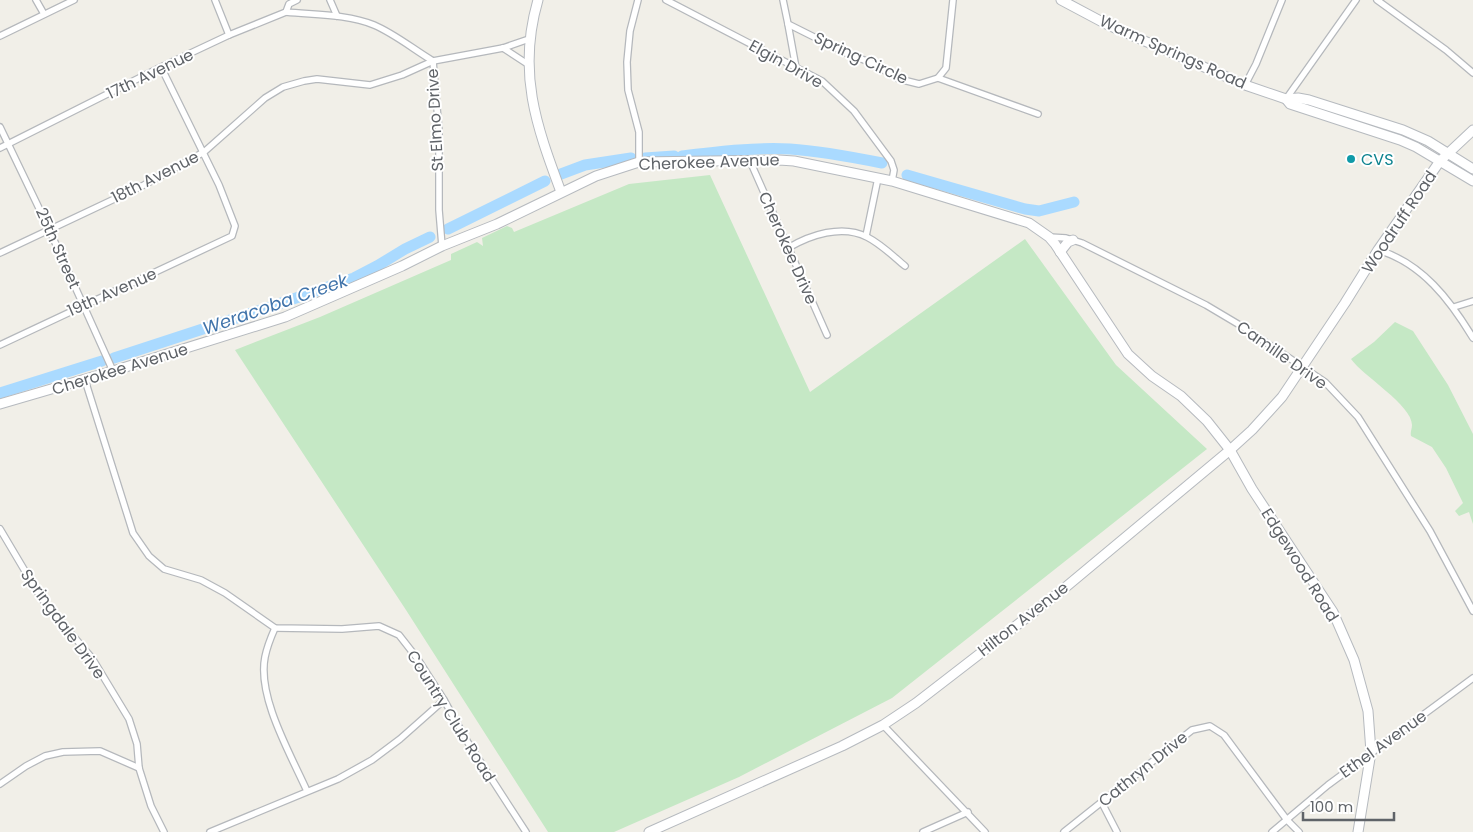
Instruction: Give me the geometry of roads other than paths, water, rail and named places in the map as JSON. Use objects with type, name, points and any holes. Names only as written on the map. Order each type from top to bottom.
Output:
[{"type":"street","points":[[36,0],[44,14]]},
{"type":"street","points":[[0,36],[74,0]]},
{"type":"street","points":[[215,0],[229,35]]},
{"type":"street","name":"17th Avenue","points":[[0,148],[161,67],[229,35],[286,12],[289,4],[297,0]]},
{"type":"street","points":[[330,0],[337,16]]},
{"type":"street","points":[[538,0],[529,39],[529,65],[533,102],[540,136],[561,192]]},
{"type":"street","points":[[638,0],[630,30],[627,62],[628,90],[640,132],[639,162]]},
{"type":"street","name":"Elgin Drive","points":[[666,0],[822,81],[854,111],[891,161],[894,170],[892,181]]},
{"type":"street","points":[[783,0],[796,68]]},
{"type":"street","points":[[953,0],[946,68],[938,78],[1038,114]]},
{"type":"street","name":"Warm Springs Road","points":[[1061,0],[1108,25],[1245,85],[1286,99],[1298,98],[1309,100],[1388,124],[1428,141],[1473,169]]},
{"type":"street","points":[[1245,85],[1256,64],[1282,0]]},
{"type":"street","points":[[1286,99],[1356,0]]},
{"type":"street","points":[[1377,0],[1446,50],[1473,73]]},
{"type":"street","name":"St Elmo Drive","points":[[286,12],[337,16],[373,24],[400,38],[433,61],[439,131],[439,210],[442,246]]},
{"type":"street","name":"Spring Circle","points":[[788,24],[848,54],[872,63],[900,79],[919,84],[938,78]]},
{"type":"street","name":"18th Avenue","points":[[0,253],[144,185],[204,152],[265,98],[283,87],[304,80],[317,79],[370,85],[402,75],[433,61],[503,48],[529,39]]},
{"type":"street","points":[[503,48],[529,65]]},
{"type":"street","points":[[161,67],[204,152]]},
{"type":"street","name":"Warm Springs Road","points":[[1286,99],[1290,104],[1385,134],[1416,147],[1473,181]]},
{"type":"street","name":"25th Street","points":[[0,127],[50,229],[113,371]]},
{"type":"street","name":"Woodruff Road","points":[[1332,321],[1378,250],[1440,161],[1473,130]]},
{"type":"street","name":"19th Avenue","points":[[0,345],[232,236],[235,226],[204,152]]},
{"type":"street","name":"Cherokee Drive","points":[[750,161],[826,336]]},
{"type":"street","name":"Cherokee Avenue","points":[[0,404],[85,380],[286,317],[402,266],[442,246],[497,224],[596,176],[639,162],[794,161],[892,181],[1028,223],[1049,237],[1128,354],[1152,376],[1181,396],[1207,421],[1230,450]]},
{"type":"street","points":[[866,236],[878,178]]},
{"type":"street","points":[[788,248],[802,240],[838,231],[848,232],[866,236],[905,266]]},
{"type":"street","name":"Camille Drive","points":[[1049,237],[1073,240],[1150,276],[1243,327],[1324,382],[1358,417],[1430,531],[1473,611]]},
{"type":"street","points":[[1060,252],[1068,242],[1073,240]]},
{"type":"street","points":[[1378,250],[1394,255],[1419,272],[1435,286],[1454,307],[1473,338]]},
{"type":"street","points":[[1454,307],[1473,301]]},
{"type":"street","name":"Hilton Avenue","points":[[649,832],[842,746],[883,725],[916,703],[1061,591],[1230,450],[1266,416],[1302,367],[1332,321]]},
{"type":"street","points":[[85,380],[124,506],[133,533],[140,546],[164,569],[201,580],[225,592],[275,628],[265,658],[265,684],[278,728],[307,791]]},
{"type":"street","name":"Edgewood Road","points":[[1230,450],[1252,489],[1333,612],[1354,660],[1368,711],[1371,752],[1358,832]]},
{"type":"street","name":"Springdale Drive","points":[[0,529],[41,598],[92,658],[122,706],[138,744],[139,768],[151,806],[164,832]]},
{"type":"street","name":"Country Club Road","points":[[275,628],[342,629],[379,626],[399,634],[444,700],[472,748],[526,832]]},
{"type":"street","name":"Ethel Avenue","points":[[1272,832],[1371,752],[1473,678]]},
{"type":"street","points":[[210,832],[338,779],[372,760],[400,739],[444,700]]},
{"type":"street","points":[[883,725],[985,832]]},
{"type":"street","name":"Cathryn Drive","points":[[1064,832],[1192,730],[1210,726],[1224,735],[1287,820],[1299,832]]},
{"type":"street","points":[[0,784],[26,766],[45,756],[63,752],[100,751],[139,768]]},
{"type":"street","points":[[1102,803],[1117,832]]},
{"type":"street","points":[[923,832],[968,812]]},
{"type":"waterway","name":"Weracoba Creek","points":[[682,156],[749,149],[790,149],[848,156],[882,163]]},
{"type":"waterway","name":"Weracoba Creek","points":[[645,158],[674,156]]},
{"type":"waterway","name":"Weracoba Creek","points":[[561,174],[585,165],[631,158]]},
{"type":"waterway","name":"Weracoba Creek","points":[[907,175],[1025,209],[1039,211],[1074,202]]},
{"type":"waterway","name":"Weracoba Creek","points":[[448,229],[545,181]]},
{"type":"waterway","name":"Weracoba Creek","points":[[114,358],[354,278],[430,237]]},
{"type":"waterway","name":"Weracoba Creek","points":[[0,393],[102,361]]},
{"type":"place","name":"CVS","points":[[1351,159]]}]
